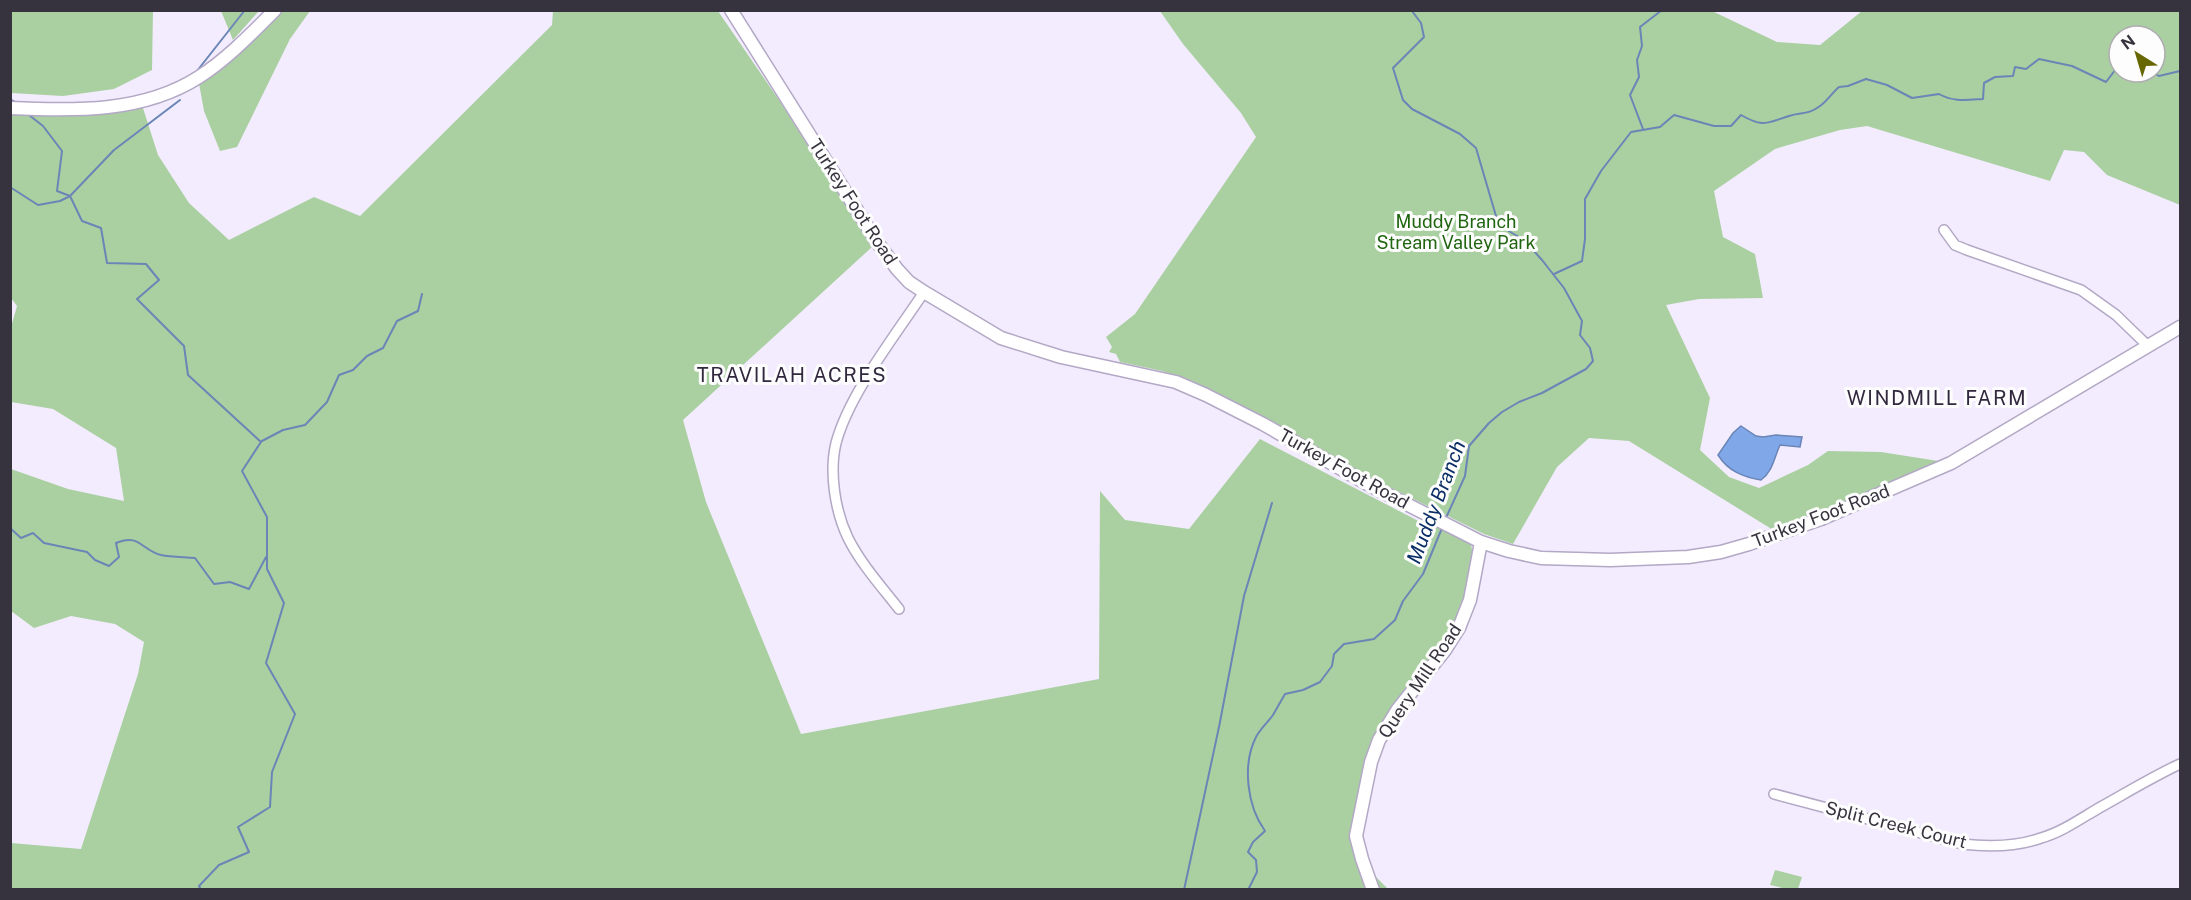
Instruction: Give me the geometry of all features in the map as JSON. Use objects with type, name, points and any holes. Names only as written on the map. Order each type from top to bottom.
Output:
[{"type":"street","points":[[10,108],[108,108],[141,102],[198,78],[237,47],[275,10]]},
{"type":"street","name":"Turkey Foot Road","points":[[731,10],[877,242],[897,269],[924,292],[986,330],[1017,344],[1061,357],[1176,382],[1263,424],[1371,486],[1481,542],[1541,558],[1610,560],[1688,557],[1721,552],[1821,519],[1939,470],[2181,327]]},
{"type":"street","points":[[1944,230],[1955,244],[1967,250],[2081,290],[2116,315],[2148,346]]},
{"type":"street","points":[[899,609],[859,558],[848,538],[835,501],[834,458],[844,420],[857,394],[924,292]]},
{"type":"street","name":"Query Mill Road","points":[[1373,890],[1356,836],[1371,762],[1379,740],[1398,709],[1445,650],[1459,628],[1470,600],[1481,542]]},
{"type":"street","name":"Split Creek Court","points":[[1774,794],[1962,844],[1981,846],[2039,839],[2059,831],[2151,777],[2181,764]]},
{"type":"green space","points":[[10,11],[153,11],[152,70],[114,89],[63,96],[11,93]]},
{"type":"green space","points":[[221,11],[259,11],[233,40]]},
{"type":"green space","points":[[275,11],[310,11],[290,39],[237,147],[220,151],[204,111],[198,78]]},
{"type":"green space","points":[[553,11],[718,11],[781,103],[872,247],[683,420],[706,502],[801,734],[1099,679],[1100,491],[1125,520],[1189,529],[1260,439],[1432,528],[1435,524],[1471,544],[1473,556],[1465,598],[1454,624],[1440,650],[1375,740],[1358,859],[1388,889],[11,889],[11,843],[81,849],[138,674],[144,642],[115,624],[71,616],[34,628],[11,611],[11,469],[68,489],[124,501],[116,448],[53,409],[11,402],[11,327],[17,306],[11,298],[11,108],[141,102],[158,155],[189,203],[229,240],[314,197],[360,216],[552,25]]},
{"type":"green space","name":"Muddy Branch Stream Valley Park","points":[[1160,11],[1712,11],[1777,42],[1820,45],[1862,11],[2180,11],[2180,205],[2107,175],[2084,152],[2064,150],[2050,181],[1867,126],[1840,130],[1775,149],[1714,191],[1723,237],[1755,254],[1763,298],[1699,299],[1666,305],[1710,398],[1700,450],[1729,477],[1759,488],[1808,465],[1828,451],[1881,452],[1951,463],[1778,533],[1629,441],[1589,438],[1557,467],[1513,544],[1484,534],[1381,483],[1201,385],[1162,371],[1120,362],[1116,354],[1109,352],[1112,347],[1106,337],[1135,314],[1256,137],[1241,113],[1183,44]]},
{"type":"green space","points":[[1775,870],[1802,877],[1798,889],[1770,885]]},
{"type":"water","points":[[1741,426],[1756,436],[1802,437],[1800,447],[1780,445],[1771,468],[1761,480],[1742,475],[1726,465],[1718,455],[1733,433]]},
{"type":"waterway","points":[[197,71],[245,10]]},
{"type":"waterway","name":"Muddy Branch","points":[[1405,10],[1412,11],[1421,23],[1424,37],[1393,68],[1403,100],[1412,109],[1460,134],[1476,148],[1496,216],[1507,230],[1524,240],[1564,288],[1582,321],[1580,335],[1590,348],[1593,361],[1586,369],[1542,393],[1519,402],[1489,423],[1469,446],[1465,476],[1445,520]]},
{"type":"waterway","points":[[1643,129],[1630,95],[1639,77],[1637,60],[1642,46],[1640,27],[1662,10]]},
{"type":"waterway","points":[[1554,274],[1582,261],[1585,239],[1585,199],[1601,171],[1631,132],[1660,127],[1674,115],[1714,126],[1731,126],[1741,115],[1755,122],[1765,123],[1812,111],[1823,104],[1839,87],[1866,79],[1887,85],[1912,98],[1939,94],[1955,99],[1983,99],[1984,83],[1995,77],[2013,76],[2015,67],[2026,69],[2039,59],[2072,66],[2107,81]]},
{"type":"waterway","points":[[2167,74],[2180,71]]},
{"type":"waterway","points":[[10,99],[15,102]]},
{"type":"waterway","points":[[10,187],[38,205],[60,201],[70,196],[114,150],[180,100]]},
{"type":"waterway","points":[[29,115],[43,126],[62,151],[57,191],[70,196],[82,221],[101,228],[107,263],[146,264],[159,280],[137,299],[184,346],[188,375],[261,442],[242,471],[267,517],[267,569],[284,603],[266,663],[295,714],[272,772],[270,807],[238,827],[249,852],[219,865],[199,886],[201,890]]},
{"type":"waterway","points":[[262,441],[283,430],[305,425],[327,402],[339,375],[353,370],[367,356],[383,348],[397,321],[418,311],[422,294]]},
{"type":"waterway","points":[[1184,890],[1244,596],[1272,503]]},
{"type":"waterway","points":[[10,528],[21,538],[33,533],[44,543],[87,552],[95,560],[109,566],[119,557],[116,543],[124,540],[136,541],[154,553],[195,558],[214,584],[230,582],[249,589],[266,557]]},
{"type":"waterway","name":"Muddy Branch","points":[[1248,890],[1257,872],[1256,860],[1248,852],[1253,842],[1265,831],[1254,810],[1248,785],[1249,760],[1256,737],[1285,694],[1303,690],[1320,682],[1332,666],[1334,654],[1344,644],[1374,639],[1395,620],[1403,601],[1423,574],[1442,528]]},
{"type":"district","name":"TRAVILAH ACRES","points":[[792,375]]},
{"type":"district","name":"WINDMILL FARM","points":[[1937,398]]}]
